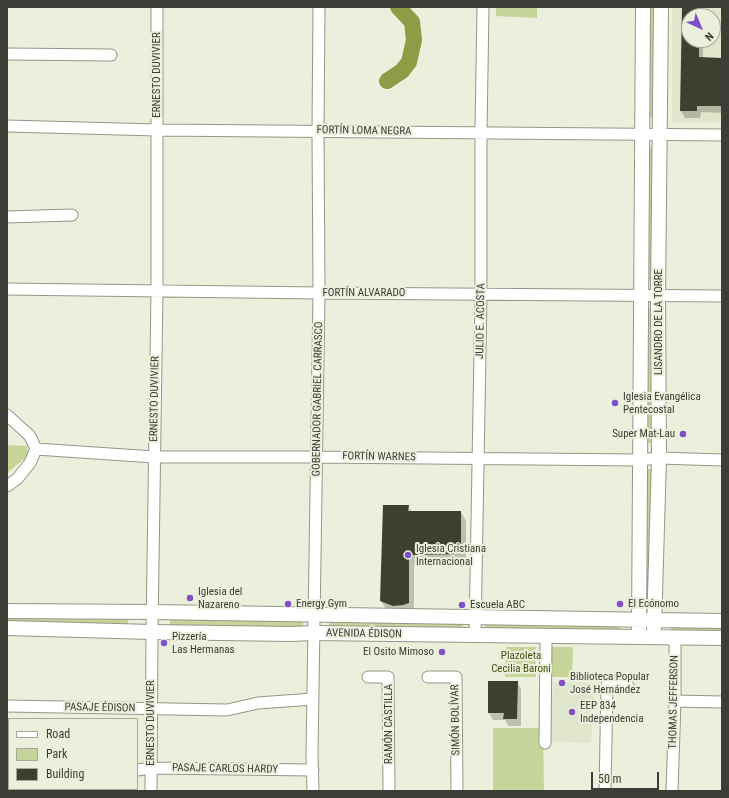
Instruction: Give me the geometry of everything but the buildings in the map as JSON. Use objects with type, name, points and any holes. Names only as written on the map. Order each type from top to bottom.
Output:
[{"type":"main road","name":"LISANDRO DE LA TORRE","points":[[643,7],[639,620],[646,637]]},
{"type":"main road","name":"LISANDRO DE LA TORRE","points":[[646,637],[654,620],[659,458],[658,296],[661,7]]},
{"type":"main road","name":"AVENIDA ÉDISON","points":[[7,611],[722,621]]},
{"type":"main road","name":"AVENIDA ÉDISON","points":[[7,628],[291,634],[314,633],[722,638]]},
{"type":"street","name":"ERNESTO DUVIVIER","points":[[151,791],[157,290],[157,7]]},
{"type":"street","name":"GOBERNADOR GABRIEL CARRASCO","points":[[313,791],[319,293],[318,131],[320,7]]},
{"type":"street","name":"JULIO E. ACOSTA","points":[[475,635],[481,294],[483,7]]},
{"type":"street","points":[[7,54],[111,55]]},
{"type":"street","name":"FORTÍN LOMA NEGRA","points":[[7,126],[157,130],[722,135]]},
{"type":"street","points":[[7,217],[72,215]]},
{"type":"street","name":"FORTÍN ALVARADO","points":[[7,289],[722,296]]},
{"type":"street","points":[[7,415],[30,436],[36,449],[30,463],[18,479],[7,486]]},
{"type":"street","name":"FORTÍN WARNES","points":[[36,449],[154,457],[639,460],[659,458],[722,460]]},
{"type":"street","points":[[545,743],[546,636]]},
{"type":"street","name":"THOMAS JEFFERSON","points":[[672,791],[675,701],[675,638]]},
{"type":"street","name":"RAMÓN CASTILLA","points":[[368,677],[388,677],[388,791]]},
{"type":"street","name":"SIMÓN BOLÍVAR","points":[[428,677],[456,677],[457,791]]},
{"type":"street","points":[[605,791],[607,685],[628,686]]},
{"type":"street","name":"PASAJE ÉDISON","points":[[7,706],[227,710],[258,703],[313,699]]},
{"type":"street","points":[[675,701],[722,702]]},
{"type":"street","name":"PASAJE CARLOS HARDY","points":[[138,770],[151,768],[313,770]]},
{"type":"shaded area","points":[[672,7],[722,7],[722,123],[672,123]]},
{"type":"shaded area","name":"EEP 834 Independencia","points":[[553,682],[594,683],[591,743],[550,741]]},
{"type":"green space","points":[[496,7],[537,7],[537,18],[496,16]]},
{"type":"green space","points":[[649,7],[655,7],[652,117],[647,117]]},
{"type":"green space","points":[[653,147],[653,281],[646,281],[646,148]]},
{"type":"green space","points":[[647,308],[653,308],[651,443],[645,443]]},
{"type":"green space","points":[[7,445],[27,446],[28,456],[7,473]]},
{"type":"green space","points":[[647,469],[652,469],[651,603],[645,603]]},
{"type":"green space","points":[[7,616],[128,617],[128,625],[7,623]]},
{"type":"green space","points":[[170,618],[303,621],[303,628],[170,625]]},
{"type":"green space","points":[[329,620],[463,623],[463,631],[329,628]]},
{"type":"green space","points":[[485,623],[620,624],[620,631],[485,631]]},
{"type":"green space","points":[[671,624],[722,624],[722,631],[671,631]]},
{"type":"green space","name":"Plazoleta Cecilia Baroni","points":[[506,647],[536,647],[536,677],[505,677]]},
{"type":"green space","name":"Plazoleta Cecilia Baroni","points":[[552,647],[573,647],[572,677],[551,677]]},
{"type":"green space","points":[[493,728],[543,728],[544,791],[493,791]]},
{"type":"waterway","points":[[387,81],[402,71],[409,62],[414,40],[412,22],[398,7]]},
{"type":"place","name":"Iglesia Evangélica Pentecostal","points":[[615,403]]},
{"type":"place","name":"Super Mat-Lau","points":[[683,434]]},
{"type":"place","name":"Iglesia Cristiana Internacional","points":[[408,555]]},
{"type":"place","name":"Iglesia del Nazareno","points":[[190,598]]},
{"type":"place","name":"Energy Gym","points":[[288,604]]},
{"type":"place","name":"El Ecónomo","points":[[620,604]]},
{"type":"place","name":"Escuela ABC","points":[[462,605]]},
{"type":"place","name":"Pizzería Las Hermanas","points":[[164,643]]},
{"type":"place","name":"El Osito Mimoso","points":[[442,652]]},
{"type":"place","name":"Biblioteca Popular José Hernández","points":[[562,683]]},
{"type":"place","name":"EEP 834 Independencia","points":[[572,712]]}]
